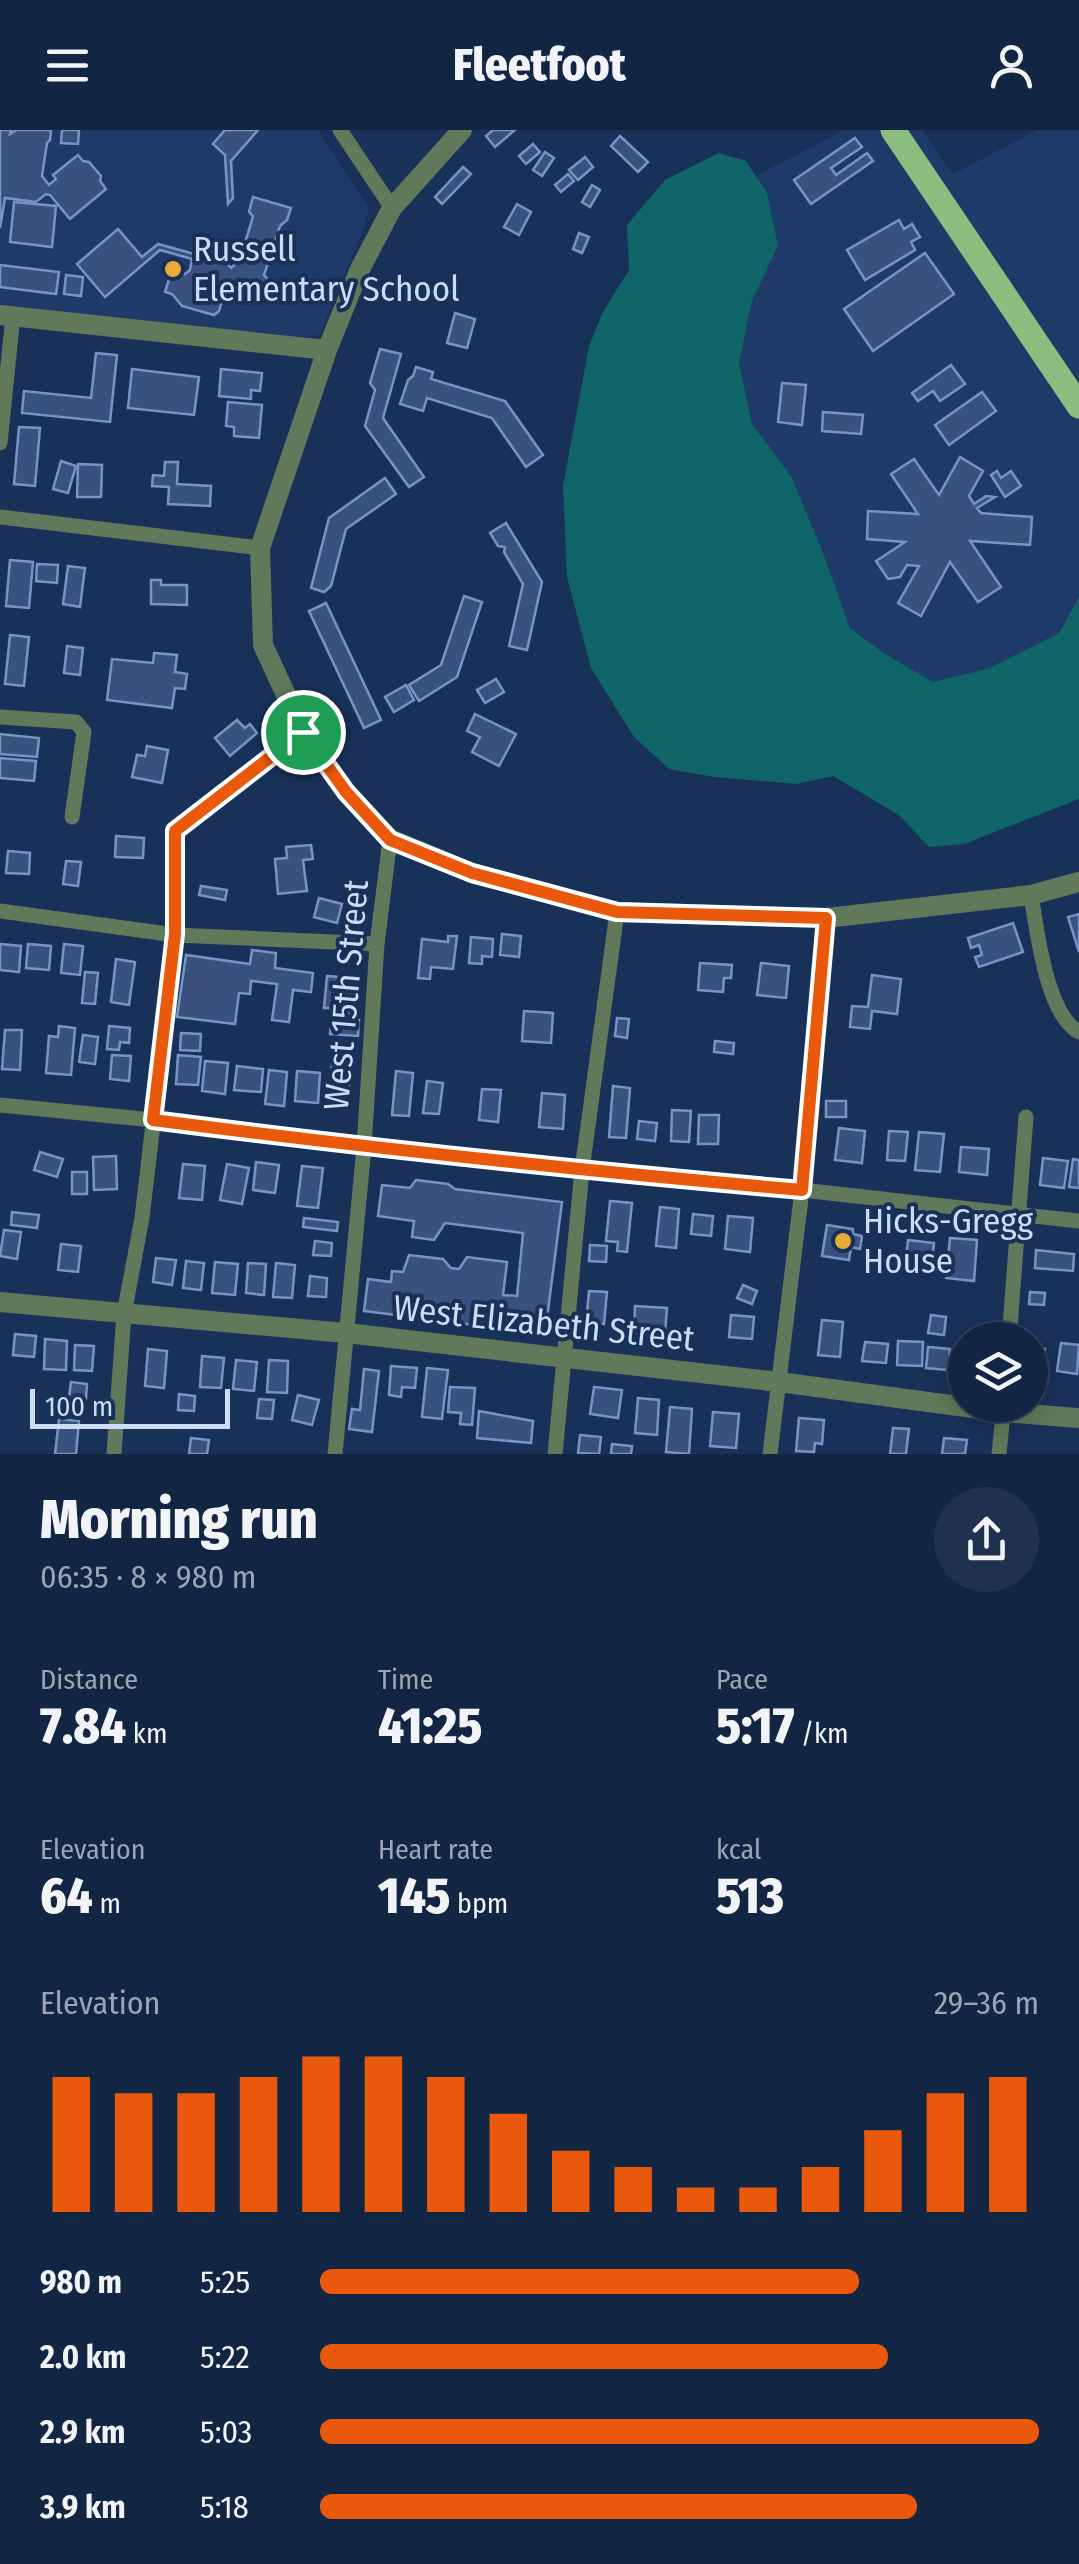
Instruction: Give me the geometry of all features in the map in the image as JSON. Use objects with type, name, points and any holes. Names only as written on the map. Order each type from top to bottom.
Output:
[{"type":"main road","points":[[893,130],[1079,406]]},
{"type":"street","points":[[340,130],[392,208]]},
{"type":"street","points":[[462,130],[392,208],[358,271],[260,548],[264,645],[303,732],[346,792],[390,840],[472,873],[617,912],[826,918],[1030,896],[1079,882]]},
{"type":"street","points":[[0,443],[6,316],[327,350]]},
{"type":"street","points":[[0,517],[260,548]]},
{"type":"street","points":[[0,717],[76,722],[84,732],[72,817]]},
{"type":"street","points":[[114,1454],[124,1314],[142,1218],[175,934],[175,831],[303,732]]},
{"type":"street","name":"West 15th Street","points":[[335,1454],[364,1147],[377,944],[390,840]]},
{"type":"street","points":[[1030,896],[1052,996],[1072,1028],[1079,1032]]},
{"type":"street","points":[[0,912],[175,934],[377,944]]},
{"type":"street","points":[[555,1454],[582,1170],[617,912]]},
{"type":"street","points":[[770,1454],[802,1190],[826,918]]},
{"type":"street","points":[[0,1106],[1079,1222]]},
{"type":"street","points":[[1011,1322],[1026,1117]]},
{"type":"street","name":"West Elizabeth Street","points":[[0,1302],[346,1333],[948,1402]]},
{"type":"street","name":"West Elizabeth Street","points":[[1048,1414],[1079,1418]]},
{"type":"street","points":[[999,1454],[1002,1422]]},
{"type":"shaded area","name":"Russell Elementary School","points":[[0,130],[318,130],[369,208],[320,335],[305,337],[0,308]]},
{"type":"shaded area","points":[[844,130],[922,130],[953,174],[1038,130],[1079,130],[1079,597],[1059,633],[987,669],[932,682],[850,628],[791,476],[752,424],[739,363],[752,301],[778,246],[752,178]]},
{"type":"shaded area","points":[[719,153],[746,161],[767,193],[778,246],[752,301],[739,363],[752,424],[791,476],[850,628],[933,682],[987,669],[1059,633],[1079,597],[1079,799],[964,844],[929,847],[899,815],[833,776],[796,784],[669,769],[634,737],[591,668],[567,577],[563,486],[589,346],[603,312],[629,270],[627,225],[665,180]]},
{"type":"building","points":[[0,130],[11,130],[10,134],[16,130],[51,130],[42,176],[49,185],[56,179],[53,175],[78,155],[101,176],[106,189],[70,219],[50,195],[36,202],[5,198],[0,228]]},
{"type":"building","points":[[62,130],[79,130],[78,144],[61,143]]},
{"type":"building","points":[[225,130],[258,130],[231,161],[233,198],[228,204],[225,155],[213,144]]},
{"type":"building","points":[[493,130],[515,130],[495,147],[486,136]]},
{"type":"building","points":[[620,136],[648,162],[638,172],[611,146]]},
{"type":"building","points":[[855,138],[862,147],[831,168],[836,175],[867,153],[873,161],[811,204],[794,180]]},
{"type":"building","points":[[533,144],[540,152],[526,164],[519,156]]},
{"type":"building","points":[[545,152],[554,158],[542,176],[533,170]]},
{"type":"building","points":[[585,157],[593,167],[578,180],[569,170]]},
{"type":"building","points":[[463,167],[471,174],[442,204],[435,197]]},
{"type":"building","points":[[568,174],[574,181],[561,192],[555,185]]},
{"type":"building","points":[[592,185],[600,190],[590,207],[582,202]]},
{"type":"building","points":[[253,197],[291,208],[280,226],[264,275],[269,281],[265,295],[227,284],[219,311],[214,315],[182,306],[165,292],[172,270],[185,274],[192,259],[160,250],[105,297],[77,264],[118,229],[142,257],[158,244],[227,263],[231,268],[240,260],[253,216],[249,212]]},
{"type":"building","points":[[14,202],[56,206],[52,247],[10,242]]},
{"type":"building","points":[[517,204],[531,212],[519,235],[504,227]]},
{"type":"building","points":[[899,220],[904,229],[912,224],[920,237],[911,242],[915,250],[865,280],[847,250]]},
{"type":"building","points":[[579,233],[589,237],[582,253],[573,249]]},
{"type":"building","points":[[925,253],[954,294],[873,351],[844,309]]},
{"type":"building","points":[[0,265],[59,272],[56,294],[0,287]]},
{"type":"building","points":[[66,275],[83,277],[81,296],[64,294]]},
{"type":"building","points":[[455,313],[475,319],[467,348],[447,343]]},
{"type":"building","points":[[380,349],[401,354],[383,418],[424,477],[409,487],[365,426],[375,390],[370,383]]},
{"type":"building","points":[[96,353],[117,355],[110,422],[22,413],[24,391],[91,398]]},
{"type":"building","points":[[951,365],[965,384],[940,401],[933,391],[918,401],[912,393]]},
{"type":"building","points":[[416,367],[433,372],[431,379],[505,401],[543,455],[526,467],[492,418],[427,398],[423,411],[400,404]]},
{"type":"building","points":[[132,369],[199,377],[194,415],[128,408]]},
{"type":"building","points":[[221,369],[262,373],[260,391],[251,390],[251,399],[219,396]]},
{"type":"building","points":[[782,383],[806,385],[802,425],[778,422]]},
{"type":"building","points":[[982,392],[996,411],[949,445],[935,425]]},
{"type":"building","points":[[228,402],[262,405],[259,438],[234,436],[234,427],[226,426]]},
{"type":"building","points":[[823,412],[863,415],[861,434],[822,431]]},
{"type":"building","points":[[19,427],[40,428],[35,486],[14,484]]},
{"type":"building","points":[[960,457],[983,471],[969,496],[974,504],[986,496],[995,497],[977,508],[981,513],[1032,517],[1030,545],[970,541],[1001,587],[978,602],[950,562],[921,616],[898,603],[919,566],[907,565],[900,577],[888,579],[876,561],[905,542],[867,539],[868,511],[918,514],[891,474],[914,459],[939,495]]},
{"type":"building","points":[[61,461],[76,466],[68,493],[53,489]]},
{"type":"building","points":[[165,462],[178,462],[177,484],[211,486],[210,506],[168,504],[169,487],[152,486],[153,475],[164,476]]},
{"type":"building","points":[[78,464],[102,465],[101,497],[77,497]]},
{"type":"building","points":[[997,471],[1001,478],[1011,471],[1021,486],[1005,497],[991,475]]},
{"type":"building","points":[[385,478],[396,494],[346,529],[331,586],[324,592],[311,588],[329,518]]},
{"type":"building","points":[[506,523],[542,582],[527,650],[509,646],[523,584],[504,552],[505,547],[498,546],[490,533]]},
{"type":"building","points":[[10,560],[33,562],[29,608],[6,606]]},
{"type":"building","points":[[37,564],[58,565],[57,583],[36,581]]},
{"type":"building","points":[[68,566],[85,568],[80,607],[63,604]]},
{"type":"building","points":[[151,580],[161,580],[161,585],[187,585],[187,605],[151,604]]},
{"type":"building","points":[[464,596],[482,602],[457,677],[419,701],[409,685],[441,665]]},
{"type":"building","points":[[326,603],[381,720],[364,728],[309,611]]},
{"type":"building","points":[[10,635],[29,637],[24,686],[5,684]]},
{"type":"building","points":[[67,646],[83,648],[80,675],[64,673]]},
{"type":"building","points":[[154,653],[177,655],[175,672],[187,674],[185,689],[175,688],[172,708],[107,700],[112,659],[153,663]]},
{"type":"building","points":[[496,679],[504,692],[485,703],[477,690]]},
{"type":"building","points":[[406,685],[414,700],[394,712],[385,697]]},
{"type":"building","points":[[475,714],[516,734],[499,766],[472,752],[480,737],[467,731]]},
{"type":"building","points":[[237,720],[245,728],[250,724],[257,733],[230,756],[215,738]]},
{"type":"building","points":[[0,734],[39,738],[37,757],[0,754]]},
{"type":"building","points":[[147,746],[168,750],[162,783],[132,777],[137,755],[145,756]]},
{"type":"building","points":[[0,758],[36,761],[34,781],[0,778]]},
{"type":"building","points":[[116,836],[144,838],[143,858],[115,857]]},
{"type":"building","points":[[311,845],[313,859],[303,860],[307,891],[278,894],[275,859],[287,858],[286,847]]},
{"type":"building","points":[[8,851],[30,853],[29,874],[6,873]]},
{"type":"building","points":[[66,861],[81,862],[78,886],[63,884]]},
{"type":"building","points":[[201,886],[227,890],[225,900],[199,895]]},
{"type":"building","points":[[319,898],[342,904],[337,923],[314,917]]},
{"type":"building","points":[[1079,914],[1079,952],[1068,917]]},
{"type":"building","points":[[1013,923],[1023,952],[979,967],[975,957],[982,955],[979,945],[971,948],[968,938]]},
{"type":"building","points":[[502,934],[521,936],[519,957],[500,955]]},
{"type":"building","points":[[448,936],[457,936],[453,969],[431,967],[430,979],[418,978],[422,939],[448,942]]},
{"type":"building","points":[[471,937],[493,939],[492,957],[482,956],[482,964],[469,963]]},
{"type":"building","points":[[0,944],[21,946],[19,972],[0,970]]},
{"type":"building","points":[[28,944],[51,946],[49,970],[26,968]]},
{"type":"building","points":[[64,944],[83,946],[80,975],[61,973]]},
{"type":"building","points":[[252,950],[276,953],[275,968],[313,973],[311,992],[293,990],[289,1022],[272,1020],[277,984],[251,981],[250,994],[239,993],[235,1024],[177,1017],[186,955],[250,964]]},
{"type":"building","points":[[116,959],[135,962],[129,1005],[111,1002]]},
{"type":"building","points":[[700,963],[732,965],[731,978],[724,978],[723,992],[698,990]]},
{"type":"building","points":[[761,963],[789,966],[786,998],[757,995]]},
{"type":"building","points":[[85,972],[98,973],[95,1004],[82,1003]]},
{"type":"building","points":[[872,975],[901,979],[897,1014],[872,1011],[870,1029],[850,1027],[852,1006],[868,1007]]},
{"type":"building","points":[[327,976],[352,978],[349,1020],[359,1020],[358,1036],[330,1034],[332,1008],[324,1008]]},
{"type":"building","points":[[524,1011],[553,1013],[551,1043],[522,1041]]},
{"type":"building","points":[[617,1018],[629,1019],[627,1038],[615,1036]]},
{"type":"building","points":[[59,1026],[75,1028],[71,1075],[46,1073],[49,1036],[58,1037]]},
{"type":"building","points":[[109,1026],[130,1028],[129,1043],[120,1042],[119,1050],[107,1049]]},
{"type":"building","points":[[5,1030],[22,1030],[20,1070],[2,1069]]},
{"type":"building","points":[[181,1033],[201,1034],[200,1051],[180,1050]]},
{"type":"building","points":[[83,1035],[98,1037],[95,1064],[79,1062]]},
{"type":"building","points":[[715,1041],[734,1043],[733,1054],[714,1052]]},
{"type":"building","points":[[112,1055],[131,1056],[129,1081],[110,1079]]},
{"type":"building","points":[[178,1055],[201,1057],[198,1085],[176,1084]]},
{"type":"building","points":[[333,1055],[352,1057],[348,1103],[328,1101]]},
{"type":"building","points":[[205,1061],[228,1063],[225,1094],[202,1091]]},
{"type":"building","points":[[237,1066],[263,1069],[261,1092],[234,1090]]},
{"type":"building","points":[[269,1070],[287,1072],[284,1106],[265,1104]]},
{"type":"building","points":[[297,1071],[320,1073],[318,1103],[295,1101]]},
{"type":"building","points":[[396,1071],[413,1073],[409,1116],[392,1115]]},
{"type":"building","points":[[427,1081],[443,1083],[439,1114],[423,1113]]},
{"type":"building","points":[[613,1086],[630,1088],[626,1138],[609,1137]]},
{"type":"building","points":[[482,1089],[501,1090],[498,1122],[479,1120]]},
{"type":"building","points":[[542,1093],[565,1095],[563,1129],[539,1127]]},
{"type":"building","points":[[826,1101],[846,1101],[846,1117],[826,1117]]},
{"type":"building","points":[[672,1110],[691,1111],[689,1142],[671,1141]]},
{"type":"building","points":[[699,1115],[719,1115],[718,1144],[698,1144]]},
{"type":"building","points":[[639,1121],[657,1123],[655,1141],[637,1139]]},
{"type":"building","points":[[839,1128],[865,1131],[862,1163],[835,1160]]},
{"type":"building","points":[[889,1131],[908,1132],[905,1161],[887,1160]]},
{"type":"building","points":[[919,1132],[944,1134],[940,1172],[915,1170]]},
{"type":"building","points":[[961,1147],[989,1149],[987,1175],[959,1172]]},
{"type":"building","points":[[40,1152],[63,1159],[57,1177],[34,1170]]},
{"type":"building","points":[[116,1156],[117,1189],[94,1190],[93,1157]]},
{"type":"building","points":[[1043,1158],[1068,1161],[1064,1188],[1040,1185]]},
{"type":"building","points":[[1073,1159],[1079,1160],[1079,1188],[1069,1187]]},
{"type":"building","points":[[256,1162],[279,1165],[275,1193],[253,1190]]},
{"type":"building","points":[[183,1164],[205,1166],[202,1200],[179,1198]]},
{"type":"building","points":[[227,1164],[249,1168],[242,1204],[220,1200]]},
{"type":"building","points":[[302,1166],[323,1168],[318,1208],[297,1206]]},
{"type":"building","points":[[72,1172],[87,1172],[87,1194],[72,1194]]},
{"type":"building","points":[[416,1180],[448,1184],[455,1189],[562,1202],[545,1334],[364,1311],[368,1279],[391,1282],[392,1271],[403,1272],[409,1255],[443,1259],[451,1268],[459,1269],[467,1257],[507,1262],[503,1295],[517,1296],[523,1233],[445,1223],[434,1240],[412,1237],[414,1221],[378,1216],[382,1185],[410,1188]]},
{"type":"building","points":[[610,1201],[632,1203],[627,1252],[617,1251],[618,1242],[606,1241]]},
{"type":"building","points":[[660,1207],[679,1209],[676,1248],[656,1246]]},
{"type":"building","points":[[12,1212],[39,1215],[37,1228],[11,1225]]},
{"type":"building","points":[[693,1214],[713,1216],[711,1236],[691,1234]]},
{"type":"building","points":[[728,1216],[753,1218],[750,1252],[725,1249]]},
{"type":"building","points":[[304,1218],[338,1222],[337,1231],[303,1227]]},
{"type":"building","name":"Hicks-Gregg House","points":[[827,1225],[853,1229],[853,1234],[862,1236],[860,1249],[851,1247],[849,1260],[822,1256]]},
{"type":"building","points":[[4,1230],[21,1232],[17,1259],[0,1256]]},
{"type":"building","points":[[950,1238],[977,1240],[974,1281],[946,1278]]},
{"type":"building","points":[[908,1240],[934,1243],[931,1271],[905,1268]]},
{"type":"building","points":[[315,1241],[332,1243],[331,1256],[313,1255]]},
{"type":"building","points":[[61,1244],[81,1246],[78,1272],[58,1270]]},
{"type":"building","points":[[590,1245],[607,1246],[606,1262],[589,1261]]},
{"type":"building","points":[[1036,1250],[1074,1254],[1073,1271],[1035,1268]]},
{"type":"building","points":[[156,1258],[176,1260],[172,1285],[153,1282]]},
{"type":"building","points":[[186,1261],[204,1263],[201,1290],[183,1288]]},
{"type":"building","points":[[215,1262],[238,1264],[235,1295],[212,1293]]},
{"type":"building","points":[[248,1263],[266,1264],[264,1295],[246,1293]]},
{"type":"building","points":[[276,1263],[295,1265],[292,1298],[273,1297]]},
{"type":"building","points":[[310,1276],[327,1278],[326,1297],[308,1296]]},
{"type":"building","points":[[743,1285],[757,1291],[752,1304],[737,1298]]},
{"type":"building","points":[[589,1291],[607,1292],[604,1324],[586,1322]]},
{"type":"building","points":[[1030,1292],[1045,1293],[1044,1305],[1029,1304]]},
{"type":"building","points":[[635,1306],[667,1308],[665,1334],[634,1333]]},
{"type":"building","points":[[731,1315],[754,1317],[752,1339],[729,1337]]},
{"type":"building","points":[[931,1315],[946,1317],[944,1335],[928,1333]]},
{"type":"building","points":[[822,1320],[843,1322],[840,1357],[818,1355]]},
{"type":"building","points":[[15,1334],[36,1336],[34,1357],[13,1355]]},
{"type":"building","points":[[45,1339],[67,1341],[66,1370],[44,1369]]},
{"type":"building","points":[[898,1341],[923,1342],[922,1366],[897,1365]]},
{"type":"building","points":[[865,1342],[888,1344],[886,1363],[862,1361]]},
{"type":"building","points":[[1061,1343],[1079,1345],[1077,1374],[1057,1371]]},
{"type":"building","points":[[75,1345],[94,1346],[92,1371],[74,1370]]},
{"type":"building","points":[[928,1347],[948,1349],[948,1370],[926,1368]]},
{"type":"building","points":[[148,1349],[167,1351],[164,1388],[145,1386]]},
{"type":"building","points":[[202,1356],[224,1358],[221,1388],[200,1387]]},
{"type":"building","points":[[236,1360],[257,1362],[254,1391],[233,1389]]},
{"type":"building","points":[[269,1360],[288,1361],[287,1393],[267,1392]]},
{"type":"building","points":[[391,1366],[417,1368],[415,1388],[402,1387],[401,1397],[389,1395]]},
{"type":"building","points":[[427,1368],[448,1370],[442,1419],[422,1417]]},
{"type":"building","points":[[364,1369],[379,1371],[372,1432],[349,1429],[352,1409],[360,1410]]},
{"type":"building","points":[[71,1382],[87,1384],[86,1399],[69,1397]]},
{"type":"building","points":[[450,1387],[475,1388],[472,1425],[460,1424],[461,1413],[448,1412]]},
{"type":"building","points":[[594,1387],[622,1390],[618,1418],[590,1414]]},
{"type":"building","points":[[179,1394],[195,1396],[194,1411],[178,1410]]},
{"type":"building","points":[[298,1395],[319,1400],[312,1425],[292,1420]]},
{"type":"building","points":[[638,1398],[659,1400],[657,1435],[635,1433]]},
{"type":"building","points":[[259,1399],[274,1400],[272,1419],[257,1418]]},
{"type":"building","points":[[670,1407],[692,1409],[689,1454],[666,1452]]},
{"type":"building","points":[[479,1411],[533,1421],[531,1443],[477,1438]]},
{"type":"building","points":[[713,1412],[739,1414],[736,1448],[710,1446]]},
{"type":"building","points":[[799,1418],[824,1420],[822,1444],[815,1443],[814,1452],[796,1451]]},
{"type":"building","points":[[59,1419],[79,1421],[76,1454],[55,1454]]},
{"type":"building","points":[[893,1428],[909,1429],[906,1454],[890,1454]]},
{"type":"building","points":[[580,1435],[601,1437],[599,1454],[578,1453]]},
{"type":"building","points":[[191,1438],[209,1440],[207,1454],[189,1454]]},
{"type":"building","points":[[944,1438],[967,1440],[965,1454],[942,1454]]},
{"type":"building","points":[[612,1444],[632,1446],[631,1454],[611,1454]]},
{"type":"place","name":"Russell Elementary School","points":[[173,269]]},
{"type":"place","name":"Hicks-Gregg House","points":[[843,1241]]},
{"type":"route","points":[[303,732],[346,792],[390,840],[472,873],[617,912],[826,918],[802,1190],[364,1147],[153,1120],[175,934],[175,831],[303,732]]}]
